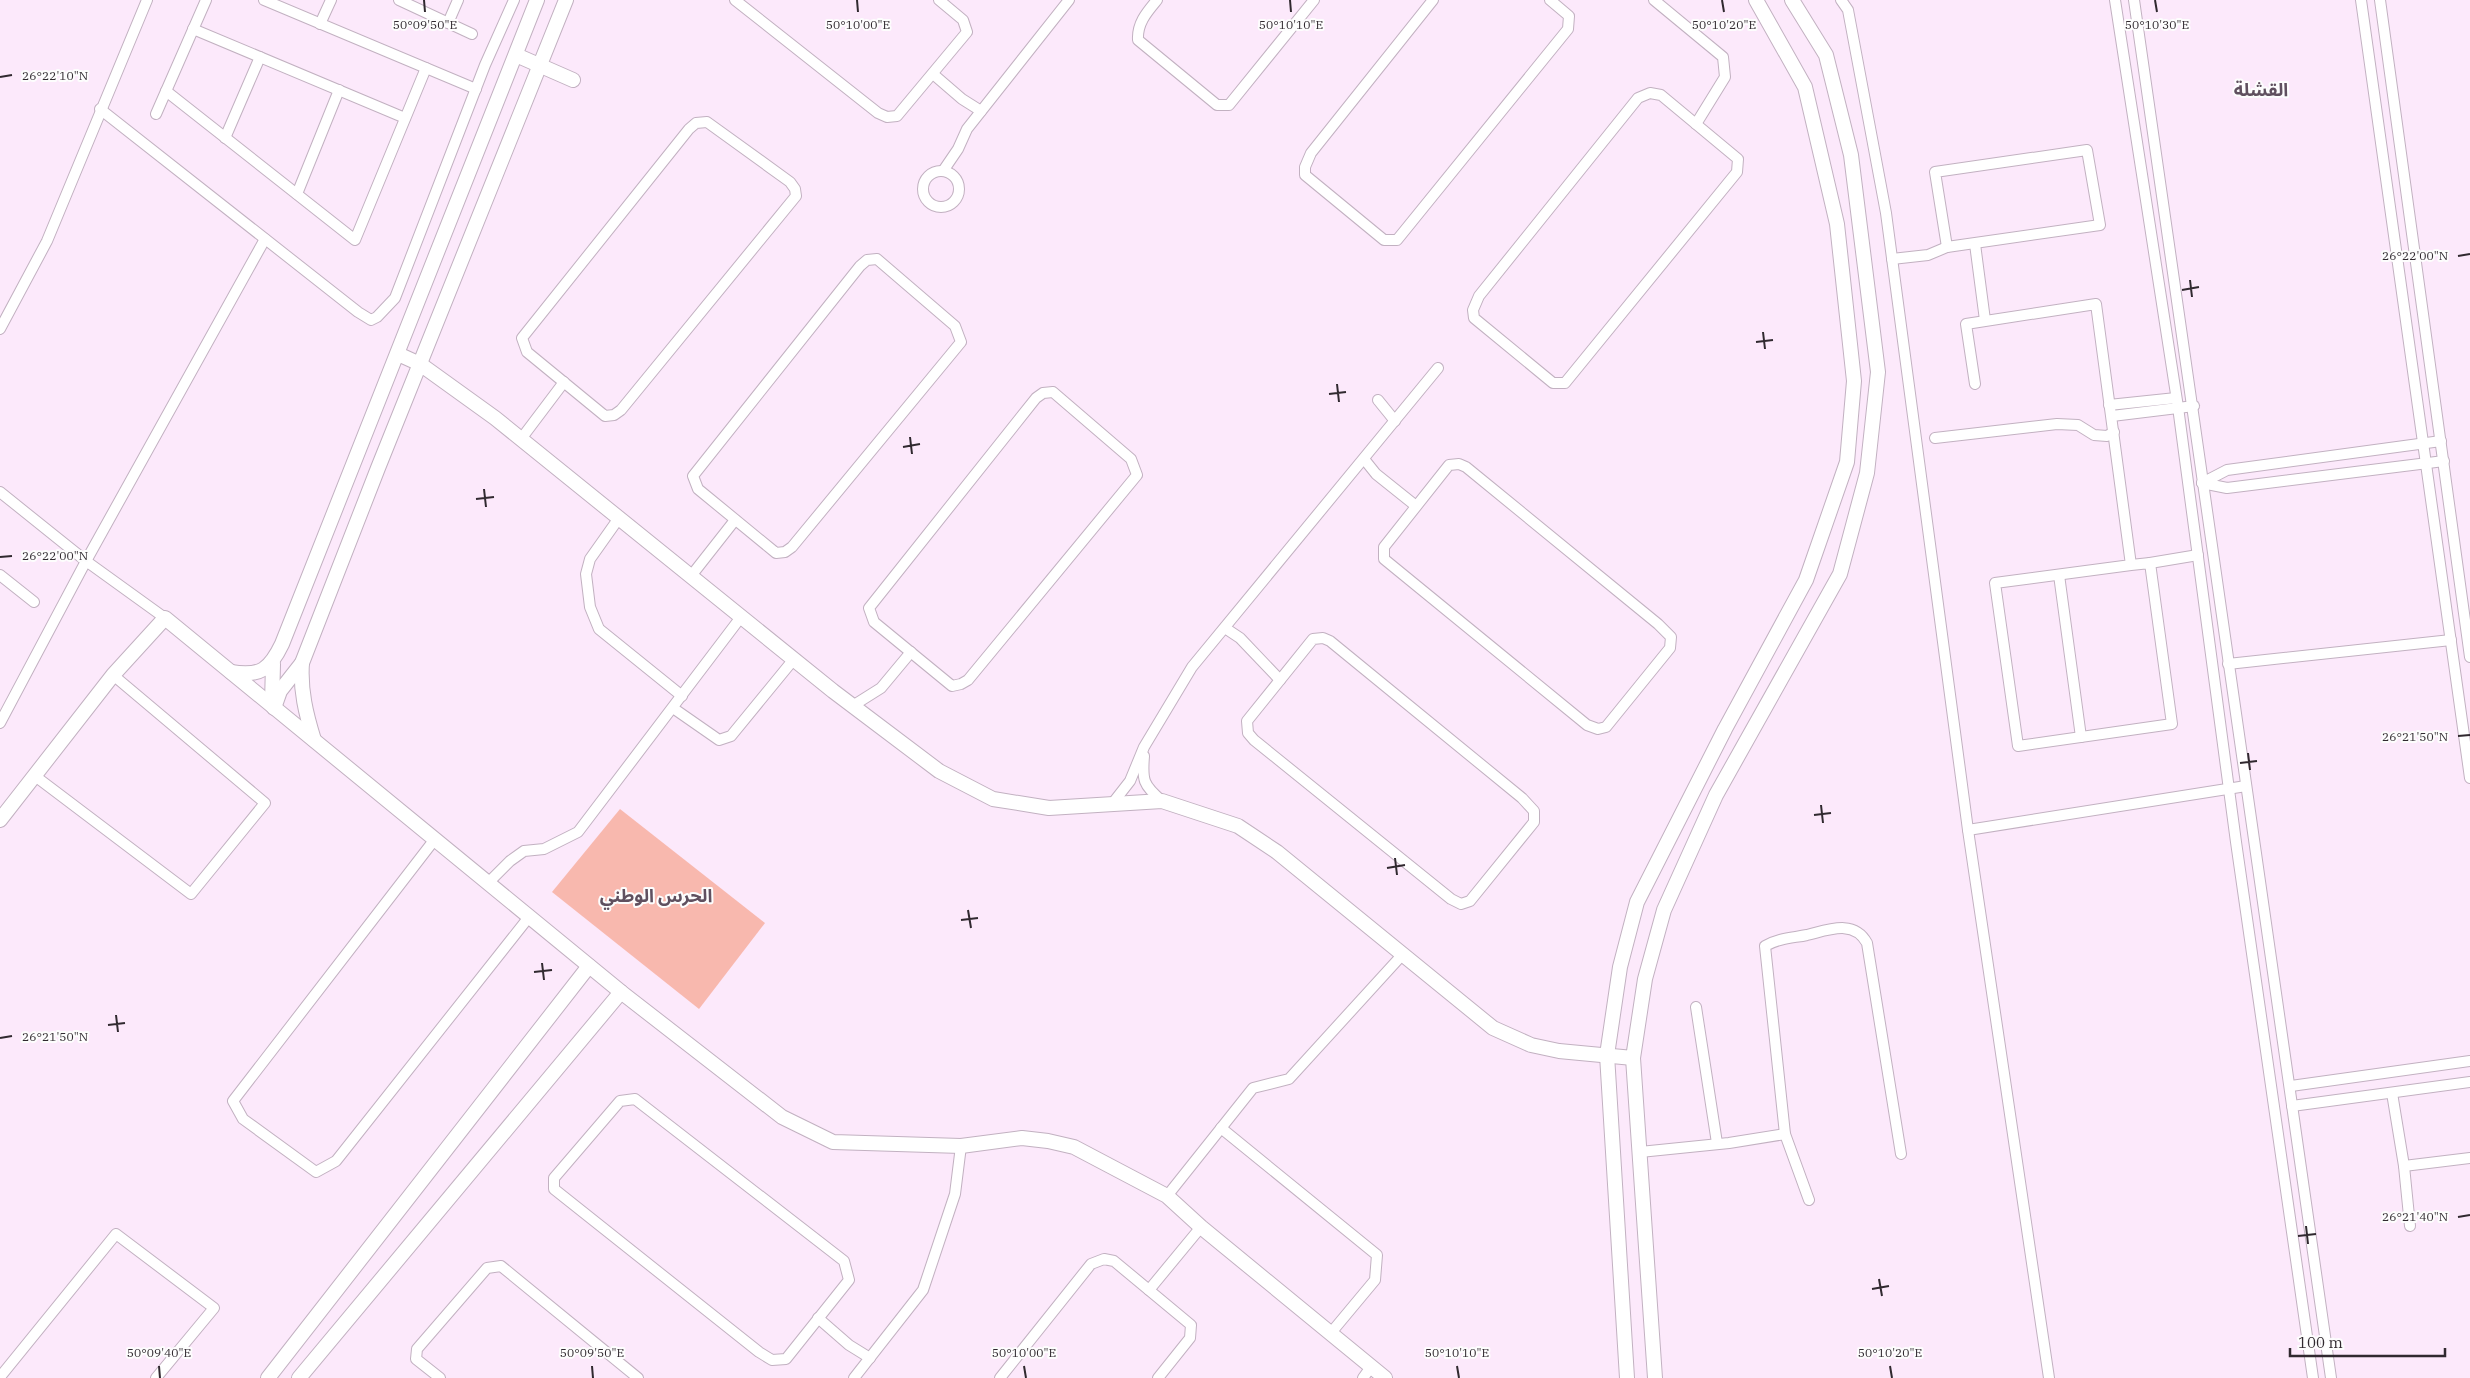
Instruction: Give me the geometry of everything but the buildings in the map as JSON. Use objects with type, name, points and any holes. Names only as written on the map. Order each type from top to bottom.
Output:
[{"type":"street","points":[[0,329],[47,241],[100,109],[147,0]]},
{"type":"street","points":[[156,114],[206,0]]},
{"type":"street","points":[[264,0],[476,89]]},
{"type":"street","points":[[320,24],[330,0]]},
{"type":"street","points":[[399,0],[472,34]]},
{"type":"street","points":[[448,23],[458,0]]},
{"type":"street","points":[[100,109],[370,320],[377,317],[395,298],[476,89],[514,0]]},
{"type":"street","points":[[273,707],[273,664],[398,354],[537,0]]},
{"type":"street","points":[[273,707],[280,691],[302,663],[566,0]]},
{"type":"street","points":[[735,0],[878,113],[887,117],[897,116],[967,32],[963,20],[939,0]]},
{"type":"street","points":[[943,171],[958,149],[967,129],[1069,0]]},
{"type":"street","points":[[1157,0],[1143,18],[1137,32],[1138,40],[1216,105],[1224,106],[1229,105],[1314,0]]},
{"type":"street","points":[[1433,0],[1311,153],[1305,167],[1305,175],[1384,240],[1396,240],[1568,29],[1569,16],[1550,0]]},
{"type":"street","points":[[1654,0],[1723,56],[1725,77],[1696,124]]},
{"type":"street","points":[[1627,1378],[1607,1055],[1620,967],[1637,902],[1724,729],[1806,580],[1847,462],[1854,381],[1837,224],[1804,87],[1756,0]]},
{"type":"street","points":[[1654,1378],[1633,1058],[1645,979],[1664,910],[1716,795],[1840,574],[1867,472],[1878,372],[1851,155],[1826,55],[1792,0]]},
{"type":"street","points":[[1841,0],[1848,10],[1886,213],[1968,830],[2049,1378]]},
{"type":"street","points":[[2115,0],[2177,402],[2248,930],[2313,1378]]},
{"type":"street","points":[[2134,0],[2194,406],[2202,483],[2291,1086],[2292,1106],[2331,1378]]},
{"type":"street","points":[[2361,0],[2422,443],[2451,640],[2467,732],[2470,778]]},
{"type":"street","points":[[2380,0],[2470,656]]},
{"type":"street","points":[[193,28],[406,118]]},
{"type":"street","points":[[516,54],[573,80]]},
{"type":"street","points":[[225,138],[260,56]]},
{"type":"street","points":[[166,91],[354,240],[426,68]]},
{"type":"street","points":[[933,74],[962,99],[981,111]]},
{"type":"street","points":[[297,194],[339,90]]},
{"type":"street","points":[[1650,93],[1661,95],[1696,124],[1738,159],[1737,172],[1565,383],[1553,384],[1474,318],[1473,310],[1479,296],[1638,98],[1650,93]]},
{"type":"street","points":[[707,122],[790,182],[795,189],[796,196],[791,205],[621,410],[614,415],[605,416],[564,382],[527,352],[522,338],[696,123],[707,122]]},
{"type":"street","points":[[1892,259],[1928,255],[1947,247],[2100,225],[2087,150],[1935,172],[1947,247]]},
{"type":"street","points":[[0,723],[86,561],[265,239]]},
{"type":"street","points":[[1975,244],[1985,320]]},
{"type":"street","points":[[877,259],[955,326],[961,342],[792,547],[785,552],[776,553],[735,520],[698,490],[693,476],[860,266],[867,260],[877,259]]},
{"type":"street","points":[[1974,384],[1966,324],[2096,304],[2131,565]]},
{"type":"street","points":[[398,354],[420,364],[521,439],[794,659],[939,771],[993,799],[1049,808],[1162,801],[1238,826],[1277,852],[1403,954],[1447,993],[1493,1028],[1531,1045],[1559,1051],[1633,1058]]},
{"type":"street","points":[[1112,804],[1130,781],[1144,747],[1192,667],[1438,368]]},
{"type":"street","points":[[521,439],[564,382]]},
{"type":"street","points":[[1054,392],[1131,459],[1137,475],[968,680],[952,686],[911,652],[874,622],[869,608],[1036,398],[1043,393],[1054,392]]},
{"type":"street","points":[[1378,400],[1395,421]]},
{"type":"street","points":[[2112,416],[2177,402]]},
{"type":"street","points":[[2109,405],[2177,402],[2194,406]]},
{"type":"street","points":[[1936,438],[2057,424],[2078,424],[2094,435],[2107,436],[2114,432]]},
{"type":"street","points":[[2202,483],[2227,470],[2440,440]]},
{"type":"street","points":[[1364,459],[1376,474],[1416,506]]},
{"type":"street","points":[[2202,483],[2227,488],[2444,461]]},
{"type":"street","points":[[1449,465],[1466,467],[1658,624],[1671,637],[1670,648],[1606,727],[1598,730],[1588,725],[1390,566],[1384,559],[1384,547],[1416,506],[1449,465]]},
{"type":"street","points":[[0,492],[86,561],[165,618],[621,992],[782,1117],[833,1142],[961,1146],[1022,1138],[1074,1147],[1167,1196],[1201,1227],[1330,1334],[1367,1373],[1385,1378]]},
{"type":"street","points":[[619,518],[590,559],[586,574],[590,607],[599,629],[682,696]]},
{"type":"street","points":[[691,576],[735,520]]},
{"type":"street","points":[[2150,563],[2172,724],[2018,746],[1995,584],[2198,555]]},
{"type":"street","points":[[2059,575],[2081,737]]},
{"type":"street","points":[[0,576],[34,602]]},
{"type":"street","points":[[488,883],[510,861],[524,851],[544,849],[578,832],[742,617]]},
{"type":"street","points":[[0,820],[113,675],[165,618]]},
{"type":"street","points":[[1225,628],[1240,638],[1280,680]]},
{"type":"street","points":[[1313,639],[1330,641],[1522,798],[1534,811],[1534,822],[1470,901],[1462,904],[1451,899],[1254,740],[1248,733],[1248,721],[1280,680],[1313,639]]},
{"type":"street","points":[[2228,664],[2451,640]]},
{"type":"street","points":[[854,705],[881,688],[911,652]]},
{"type":"street","points":[[673,708],[719,740],[731,736],[794,659]]},
{"type":"street","points":[[302,663],[301,680],[305,711],[314,740]]},
{"type":"street","points":[[231,672],[255,673],[273,664]]},
{"type":"street","points":[[35,776],[191,894],[264,802],[113,675]]},
{"type":"street","points":[[1144,747],[1143,779],[1148,789],[1162,801]]},
{"type":"street","points":[[1968,830],[2230,787],[2246,786]]},
{"type":"street","points":[[435,839],[232,1100],[242,1119],[316,1172],[336,1161],[529,917]]},
{"type":"street","points":[[1810,1200],[1785,1134],[1765,946],[1776,939],[1809,934],[1824,929],[1848,927],[1863,935],[1868,943],[1901,1154]]},
{"type":"street","points":[[1167,1196],[1253,1088],[1289,1079],[1403,954]]},
{"type":"street","points":[[268,1378],[589,966]]},
{"type":"street","points":[[298,1378],[621,992]]},
{"type":"street","points":[[1696,1007],[1717,1143]]},
{"type":"street","points":[[2291,1086],[2470,1062]]},
{"type":"street","points":[[2292,1106],[2470,1082]]},
{"type":"street","points":[[2392,1093],[2404,1166],[2410,1226]]},
{"type":"street","points":[[635,1099],[844,1261],[849,1280],[818,1318],[786,1359],[772,1360],[554,1189],[554,1178],[620,1101],[635,1099]]},
{"type":"street","points":[[1221,1128],[1377,1255],[1376,1280],[1330,1334]]},
{"type":"street","points":[[1640,1152],[1729,1143],[1785,1134]]},
{"type":"street","points":[[854,1378],[923,1290],[955,1194],[961,1146]]},
{"type":"street","points":[[2404,1166],[2470,1158]]},
{"type":"street","points":[[1150,1290],[1201,1227]]},
{"type":"street","points":[[0,1378],[116,1234],[214,1308],[156,1378]]},
{"type":"street","points":[[1000,1378],[1091,1264],[1104,1259],[1114,1261],[1191,1325],[1190,1338],[1158,1378]]},
{"type":"street","points":[[440,1378],[416,1359],[417,1349],[487,1268],[501,1266],[638,1378]]},
{"type":"street","points":[[818,1318],[849,1346],[870,1358]]},
{"type":"shaded area","points":[[620,809],[765,923],[699,1009],[552,892]]},
{"type":"district","name":"القشلة","points":[[2261,90]]},
{"type":"district","name":"الحرس الوطني","points":[[656,896]]}]
